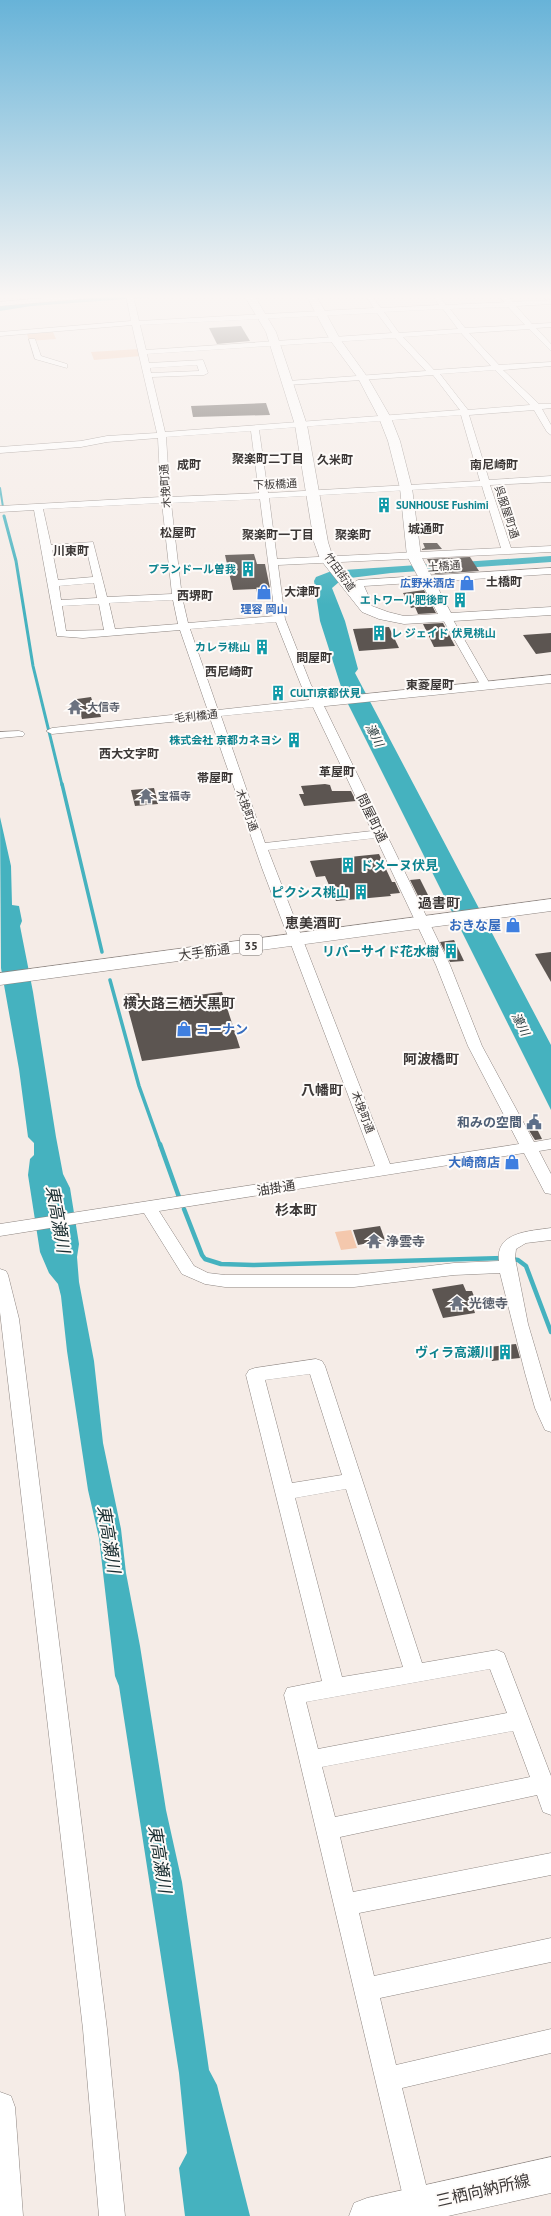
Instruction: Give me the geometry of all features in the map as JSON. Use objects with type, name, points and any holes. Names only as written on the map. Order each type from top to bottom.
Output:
[{"type":"main road","name":"竹田街道","points":[[293,398],[301,425],[320,542],[330,563],[368,609],[384,616],[404,620],[551,611]]},
{"type":"main road","points":[[374,398],[385,418],[394,441],[406,488],[420,567],[447,618]]},
{"type":"main road","name":"大手筋通","points":[[0,979],[551,905]]},
{"type":"main road","name":"三栖向納所線","points":[[367,2216],[551,2175]]},
{"type":"street","name":"木挽町通","points":[[153,398],[162,436],[166,501],[177,597],[184,626],[261,847],[385,1171]]},
{"type":"street","name":"呉服屋町通","points":[[454,398],[467,417],[485,483],[507,551]]},
{"type":"street","points":[[528,398],[537,407],[551,432]]},
{"type":"street","points":[[0,450],[385,418],[551,406]]},
{"type":"street","name":"問屋町通","points":[[255,429],[280,619],[306,685],[443,965],[475,1046],[551,1189]]},
{"type":"street","name":"下板橋通","points":[[0,509],[312,494],[551,479]]},
{"type":"street","points":[[38,507],[54,583],[61,634],[110,632],[280,619]]},
{"type":"street","points":[[47,548],[90,544],[110,632]]},
{"type":"street","points":[[272,562],[420,567],[507,551],[551,548]]},
{"type":"street","name":"土橋通","points":[[358,598],[363,595],[358,583],[420,567],[551,571]]},
{"type":"street","points":[[54,583],[98,580]]},
{"type":"street","points":[[56,603],[177,597]]},
{"type":"street","points":[[447,618],[486,686],[551,679]]},
{"type":"street","name":"毛利橋通","points":[[52,731],[486,686]]},
{"type":"street","points":[[0,735],[16,734]]},
{"type":"street","points":[[261,847],[380,834]]},
{"type":"street","name":"油掛通","points":[[6,1229],[551,1144]]},
{"type":"street","points":[[148,1207],[188,1270],[205,1278],[226,1281],[354,1281],[507,1261]]},
{"type":"street","points":[[551,1234],[517,1240],[508,1248],[507,1261],[523,1336],[543,1407],[551,1425]]},
{"type":"street","points":[[0,1275],[10,1319],[92,1997],[112,2216]]},
{"type":"street","points":[[334,1688],[255,1375],[316,1366],[416,1673]]},
{"type":"street","points":[[285,1492],[353,1480]]},
{"type":"street","points":[[418,2205],[389,2079],[294,1695],[497,1659],[551,1805]]},
{"type":"street","points":[[310,1760],[520,1720]]},
{"type":"street","points":[[326,1829],[543,1784]]},
{"type":"street","points":[[346,1906],[551,1864]]},
{"type":"street","points":[[366,1989],[551,1950]]},
{"type":"street","points":[[389,2079],[551,2041]]},
{"type":"street","points":[[0,2107],[7,2216]]},
{"type":"shaded area","points":[[351,1230],[357,1248],[341,1250],[335,1232]]},
{"type":"water","name":"濠川","points":[[551,556],[551,562],[391,573],[350,578],[339,582],[332,588],[345,621],[358,669],[355,673],[551,1045],[551,1110],[344,696],[320,621],[314,581],[316,577],[329,572],[344,570]]},
{"type":"water","name":"東高瀬川","points":[[0,817],[11,866],[12,905],[19,906],[22,921],[20,926],[33,992],[56,1137],[63,1174],[70,1188],[79,1244],[77,1257],[79,1282],[94,1361],[103,1443],[121,1529],[126,1573],[140,1646],[166,1810],[182,1882],[209,2070],[217,2085],[250,2216],[185,2216],[179,2168],[187,2153],[179,2073],[119,1686],[115,1676],[99,1538],[88,1490],[67,1351],[61,1296],[58,1284],[49,1273],[40,1252],[28,1175],[30,1159],[34,1155],[34,1143],[28,1137],[19,1069],[1,968]]},
{"type":"building","points":[[266,403],[270,415],[193,417],[191,406]]},
{"type":"building","points":[[423,543],[437,543],[442,549],[422,550],[425,548]]},
{"type":"building","points":[[254,554],[257,564],[265,564],[271,593],[257,593],[256,589],[233,590],[225,555]]},
{"type":"building","points":[[470,557],[479,571],[435,574],[427,559]]},
{"type":"building","points":[[424,590],[436,613],[418,614],[415,607],[411,608],[403,593]]},
{"type":"building","points":[[443,623],[455,646],[434,647],[423,624]]},
{"type":"building","points":[[389,627],[399,648],[359,651],[353,629]]},
{"type":"building","points":[[551,633],[551,652],[536,654],[523,635]]},
{"type":"building","points":[[91,697],[94,706],[98,705],[101,717],[82,719],[77,699]]},
{"type":"building","points":[[330,785],[332,791],[351,791],[356,801],[304,806],[299,794],[304,794],[301,786]]},
{"type":"building","name":"宝福寺","points":[[154,788],[158,804],[135,806],[131,790]]},
{"type":"building","points":[[379,854],[392,882],[395,882],[400,893],[390,894],[391,896],[336,901],[325,876],[316,877],[310,861]]},
{"type":"building","points":[[420,879],[430,899],[420,900],[410,880]]},
{"type":"building","name":"リバーサイド花水樹","points":[[454,940],[464,961],[450,962],[440,942]]},
{"type":"building","points":[[551,952],[551,982],[535,954]]},
{"type":"building","name":"コーナン","points":[[222,992],[240,1048],[142,1061],[124,994],[139,993],[141,1002]]},
{"type":"building","points":[[536,1127],[542,1139],[535,1140],[528,1129]]},
{"type":"building","points":[[380,1226],[385,1240],[358,1245],[353,1230]]},
{"type":"building","name":"光徳寺","points":[[463,1284],[466,1291],[472,1291],[478,1306],[473,1307],[475,1313],[443,1318],[432,1289]]},
{"type":"building","name":"ヴィラ高瀬川","points":[[516,1344],[520,1358],[492,1361],[488,1347]]},
{"type":"waterway","points":[[0,488],[3,507]]},
{"type":"waterway","points":[[4,516],[16,561],[33,666],[62,785]]},
{"type":"waterway","points":[[62,784],[102,952]]},
{"type":"waterway","points":[[110,980],[139,1086],[160,1145]]},
{"type":"waterway","points":[[160,1144],[179,1197]]},
{"type":"waterway","points":[[184,1209],[202,1255],[205,1259],[221,1264],[253,1265],[504,1258]]},
{"type":"waterway","points":[[511,1259],[518,1260],[526,1266],[551,1332]]},
{"type":"place","name":"SUNHOUSE Fushimi","points":[[384,505]]},
{"type":"place","name":"プランドール曽我","points":[[248,569]]},
{"type":"place","name":"広野米酒店","points":[[467,583]]},
{"type":"place","name":"理容 岡山","points":[[264,592]]},
{"type":"place","name":"エトワール肥後町","points":[[460,600]]},
{"type":"place","name":"レ ジェイド 伏見桃山","points":[[379,633]]},
{"type":"place","name":"カレラ桃山","points":[[262,647]]},
{"type":"place","name":"CULTI京都伏見","points":[[278,693]]},
{"type":"place","name":"大信寺","points":[[75,707]]},
{"type":"place","name":"株式会社 京都カネヨシ","points":[[294,740]]},
{"type":"place","name":"宝福寺","points":[[146,796]]},
{"type":"place","name":"ドメーヌ伏見","points":[[348,865]]},
{"type":"place","name":"ピクシス桃山","points":[[361,892]]},
{"type":"place","name":"おきな屋","points":[[513,925]]},
{"type":"place","name":"リバーサイド花水樹","points":[[451,951]]},
{"type":"place","name":"コーナン","points":[[184,1029]]},
{"type":"place","name":"和みの空間","points":[[534,1122]]},
{"type":"place","name":"大崎商店","points":[[512,1162]]},
{"type":"place","name":"浄雲寺","points":[[374,1241]]},
{"type":"place","name":"光徳寺","points":[[457,1303]]},
{"type":"place","name":"ヴィラ高瀬川","points":[[505,1352]]},
{"type":"district","name":"聚楽町二丁目","points":[[268,458]]},
{"type":"district","name":"久米町","points":[[335,459]]},
{"type":"district","name":"成町","points":[[189,464]]},
{"type":"district","name":"南尼崎町","points":[[494,464]]},
{"type":"district","name":"城通町","points":[[426,528]]},
{"type":"district","name":"松屋町","points":[[178,532]]},
{"type":"district","name":"聚楽町一丁目","points":[[278,534]]},
{"type":"district","name":"聚楽町","points":[[353,534]]},
{"type":"district","name":"川東町","points":[[71,550]]},
{"type":"district","name":"土橋町","points":[[504,581]]},
{"type":"district","name":"大津町","points":[[302,591]]},
{"type":"district","name":"西堺町","points":[[195,595]]},
{"type":"district","name":"問屋町","points":[[314,657]]},
{"type":"district","name":"西尼崎町","points":[[229,671]]},
{"type":"district","name":"東菱屋町","points":[[430,684]]},
{"type":"district","name":"西大文字町","points":[[129,753]]},
{"type":"district","name":"革屋町","points":[[337,771]]},
{"type":"district","name":"帯屋町","points":[[215,777]]},
{"type":"district","name":"過書町","points":[[439,903]]},
{"type":"district","name":"恵美酒町","points":[[313,923]]},
{"type":"district","name":"横大路三栖大黒町","points":[[179,1003]]},
{"type":"district","name":"阿波橋町","points":[[431,1059]]},
{"type":"district","name":"八幡町","points":[[322,1090]]},
{"type":"district","name":"杉本町","points":[[296,1210]]}]
